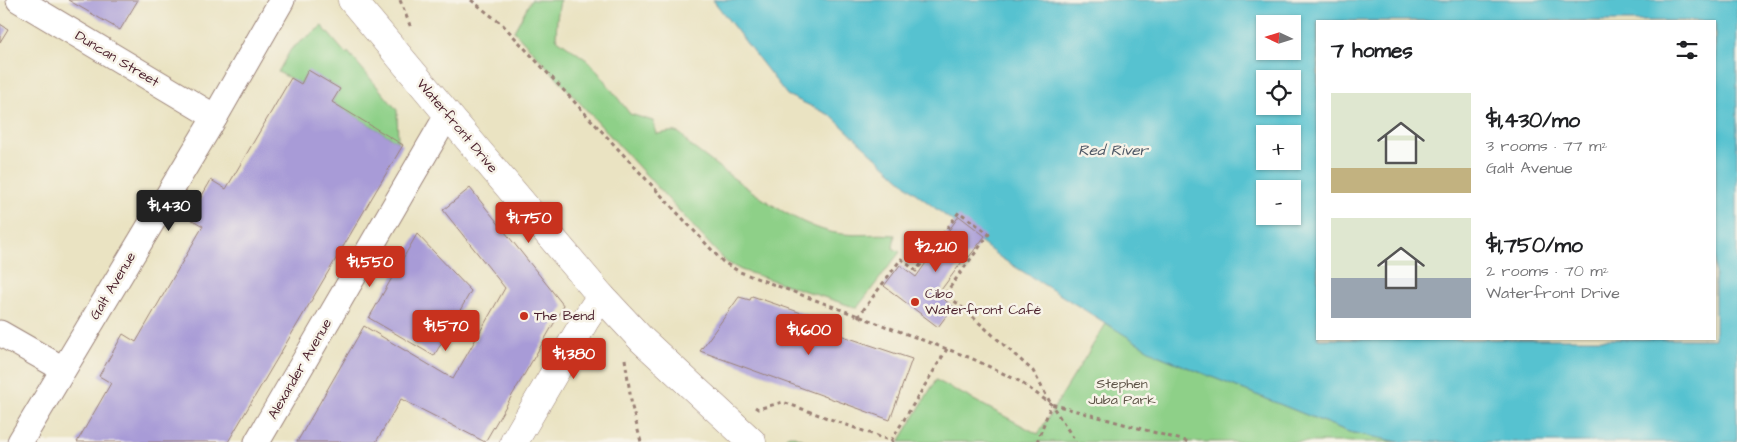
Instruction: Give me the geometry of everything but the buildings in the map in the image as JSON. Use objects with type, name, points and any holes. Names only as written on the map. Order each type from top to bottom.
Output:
[{"type":"street","name":"Duncan Street","points":[[19,0],[216,117]]},
{"type":"street","name":"Galt Avenue","points":[[20,442],[216,117],[282,0]]},
{"type":"street","name":"Waterfront Drive","points":[[352,0],[601,296],[642,340],[752,442]]},
{"type":"street","name":"Alexander Avenue","points":[[257,442],[448,114]]},
{"type":"street","points":[[514,442],[586,318],[601,296]]},
{"type":"street","points":[[0,333],[63,370]]},
{"type":"path","points":[[400,0],[411,28],[416,35]]},
{"type":"path","points":[[471,0],[503,25],[723,262],[737,271],[947,349],[997,370],[1019,382],[1051,404],[1189,442]]},
{"type":"path","points":[[858,317],[901,260],[916,270],[959,212],[989,234],[945,294],[1033,372],[1076,442]]},
{"type":"path","points":[[751,404],[758,409],[783,402],[892,442],[947,349]]},
{"type":"path","points":[[624,360],[632,407],[641,442]]},
{"type":"path","points":[[1036,442],[1051,404]]},
{"type":"green space","points":[[531,0],[560,0],[556,38],[591,63],[630,114],[653,121],[656,134],[675,132],[682,135],[688,144],[741,184],[782,211],[803,222],[823,230],[842,234],[895,235],[893,248],[900,252],[857,308],[741,270],[726,262],[514,31]]},
{"type":"green space","points":[[322,26],[346,54],[348,52],[397,110],[398,142],[332,102],[340,89],[308,71],[301,84],[278,72],[291,49]]},
{"type":"green space","name":"Stephen Juba Park","points":[[1107,322],[1157,355],[1349,432],[1399,442],[899,442],[936,380],[1038,434]]},
{"type":"green space","points":[[791,435],[809,442],[784,442],[783,440],[787,436]]},
{"type":"water","name":"Red River","points":[[713,0],[1737,0],[1737,442],[1399,442],[1349,432],[1157,355],[1001,258],[914,192],[830,115],[787,95]]},
{"type":"place","name":"Cibo Waterfront Café","points":[[915,302]]},
{"type":"place","name":"The Bend","points":[[524,316]]}]
